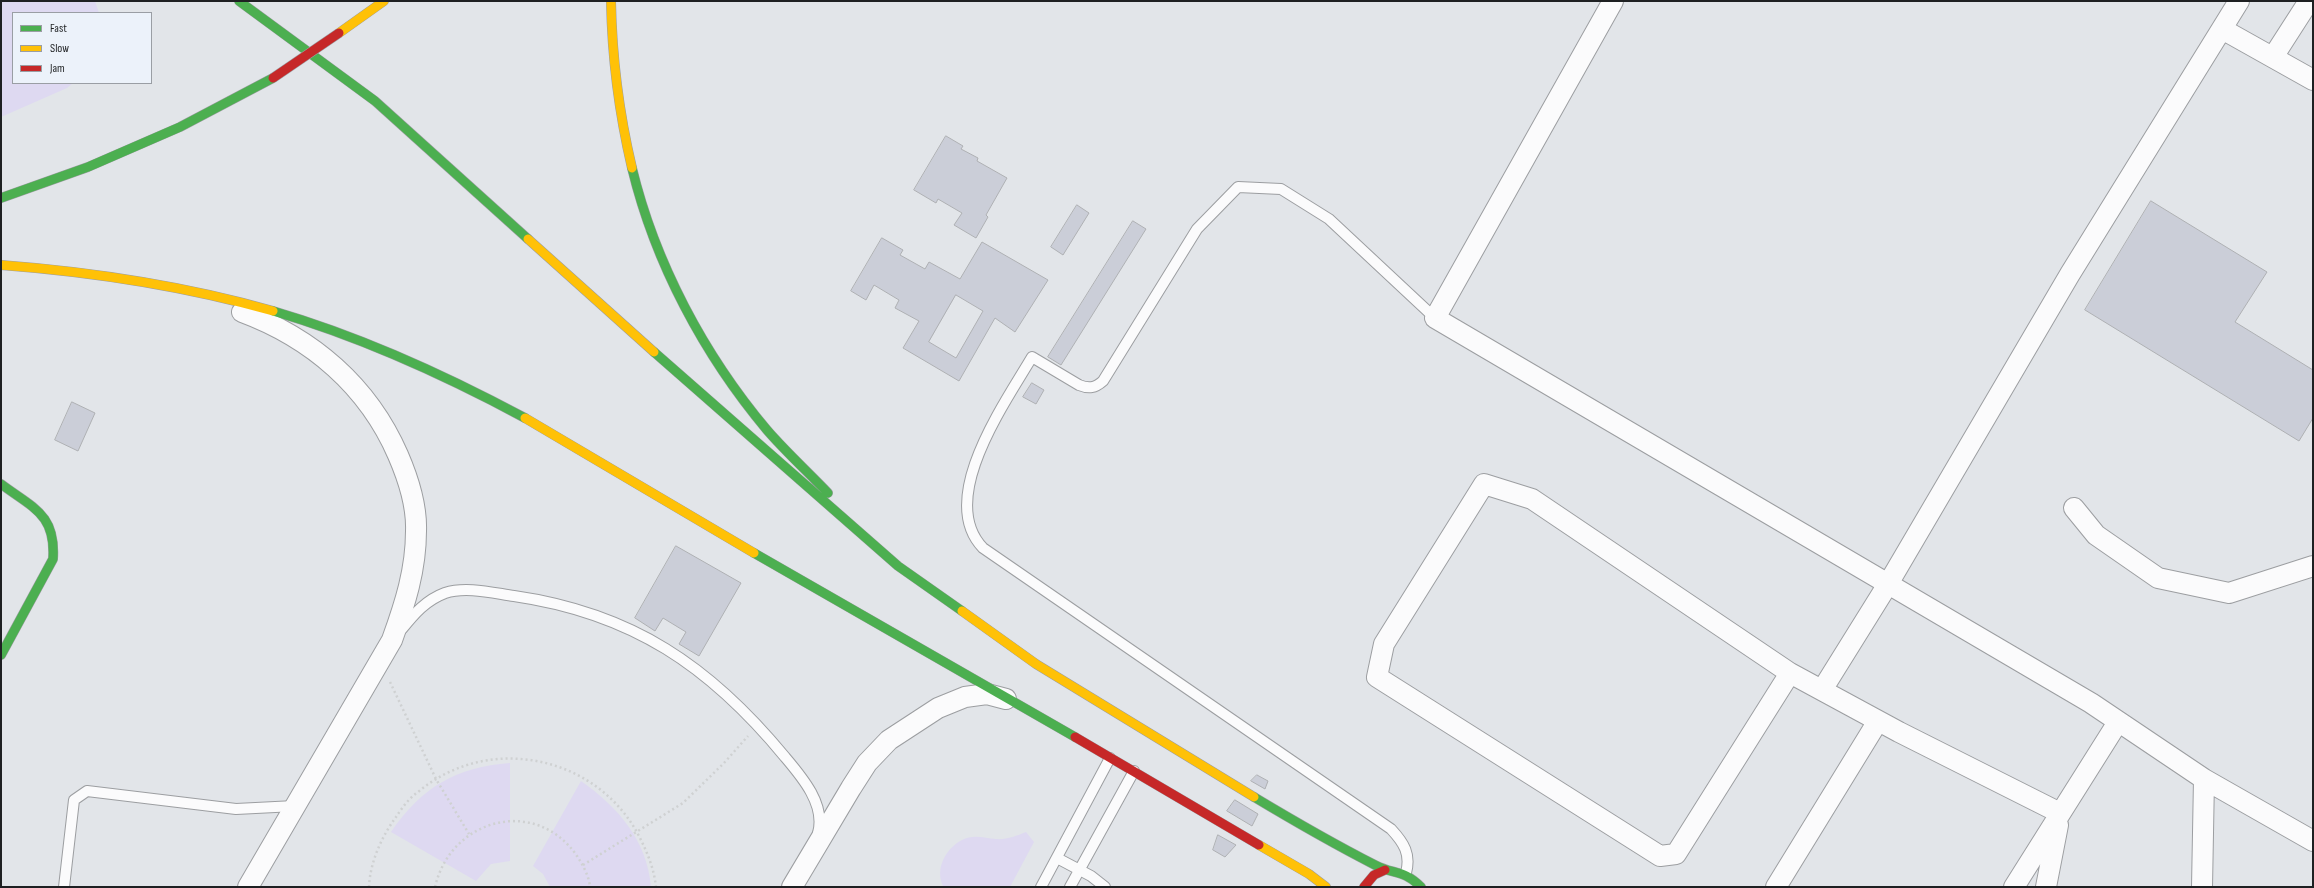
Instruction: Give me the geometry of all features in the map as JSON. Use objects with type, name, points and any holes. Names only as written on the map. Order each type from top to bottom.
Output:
[{"type":"main road","points":[[239,1],[375,101],[664,361],[898,566],[1036,664],[1321,837],[1385,870]]},
{"type":"main road","points":[[1,198],[88,167],[180,127],[273,78],[384,1]]},
{"type":"main road","points":[[611,1],[612,48],[623,130],[642,208],[675,287],[716,360],[766,430],[898,566]]},
{"type":"main road","points":[[1,265],[97,276],[185,291],[304,320],[385,351],[462,385],[573,446],[735,542],[1013,700],[1309,874],[1326,887]]},
{"type":"main road","points":[[1,484],[45,516],[52,532],[54,545],[53,559],[1,654]]},
{"type":"main road","points":[[1364,887],[1374,875],[1385,870],[1396,870],[1406,873],[1421,887]]},
{"type":"street","points":[[1613,1],[1435,318],[2091,703],[2204,779],[2313,841]]},
{"type":"street","points":[[1822,690],[1888,584],[2070,274],[2239,1]]},
{"type":"street","points":[[2273,57],[2309,1]]},
{"type":"street","points":[[2222,29],[2313,80]]},
{"type":"street","points":[[185,291],[267,321],[304,341],[338,369],[366,398],[387,430],[408,481],[413,500],[416,530],[414,563],[407,598],[392,640],[248,887]]},
{"type":"street","points":[[1790,673],[1676,854],[1660,856],[1377,677],[1384,644],[1484,484],[1532,499],[1790,673],[1878,720],[2060,813]]},
{"type":"street","points":[[2074,508],[2096,535],[2158,578],[2229,593],[2313,566]]},
{"type":"street","points":[[792,887],[867,763],[889,740],[938,708],[965,697],[987,694],[1013,700]]},
{"type":"street","points":[[1776,887],[1878,720]]},
{"type":"street","points":[[2014,887],[2118,722]]},
{"type":"street","points":[[2202,887],[2204,779]]},
{"type":"street","points":[[2046,887],[2060,813]]},
{"type":"lane","points":[[1406,873],[1409,863],[1408,852],[1402,840],[1391,829],[983,548],[974,539],[968,526],[966,509],[978,454],[994,422],[1032,357],[1086,388],[1098,385],[1103,381],[1197,229],[1238,188],[1281,189],[1328,219],[1435,318]]},
{"type":"lane","points":[[392,640],[420,607],[446,593],[461,590],[540,599],[591,614],[634,630],[675,652],[717,684],[758,724],[791,764],[817,803],[820,817],[819,830],[811,854]]},
{"type":"lane","points":[[1041,887],[1110,758]]},
{"type":"lane","points":[[1070,887],[1134,771]]},
{"type":"lane","points":[[64,887],[74,800],[87,791],[236,809],[295,806]]},
{"type":"lane","points":[[1057,858],[1080,870],[1105,887]]},
{"type":"path","points":[[380,662],[436,779],[469,834]]},
{"type":"path","points":[[583,865],[683,803],[724,763],[758,724]]},
{"type":"path","points":[[369,887],[374,858],[387,829],[417,792],[436,779],[464,766],[482,761],[510,758],[533,760],[560,766],[586,778],[610,796],[627,815],[637,832],[648,856],[656,887]]},
{"type":"path","points":[[435,887],[439,871],[451,850],[469,834],[489,824],[511,821],[533,824],[554,833],[571,846],[583,865],[590,887]]},
{"type":"shaded area","points":[[1,1],[95,1],[99,12],[12,12],[12,84],[72,84],[67,88],[1,117]]},
{"type":"shaded area","points":[[510,763],[510,861],[491,864],[476,881],[391,832],[415,803],[428,791],[442,782],[473,769]]},
{"type":"shaded area","points":[[581,781],[607,802],[628,826],[644,854],[651,887],[550,887],[543,874],[533,866]]},
{"type":"shaded area","points":[[1026,832],[1034,842],[1010,887],[943,886],[940,873],[943,860],[946,854],[962,840],[970,837],[1004,839]]},
{"type":"building","points":[[946,136],[963,146],[961,149],[978,158],[977,161],[1007,178],[986,215],[988,217],[976,238],[954,225],[962,213],[938,199],[936,203],[914,190]]},
{"type":"building","points":[[2151,201],[2267,272],[2235,322],[2313,370],[2313,418],[2299,441],[2085,310]]},
{"type":"building","points":[[1077,205],[1089,213],[1063,255],[1051,247]]},
{"type":"building","points":[[1133,221],[1146,229],[1061,365],[1048,357]]},
{"type":"building","points":[[882,238],[903,250],[900,255],[925,269],[929,262],[960,279],[982,242],[1048,280],[1015,332],[995,318],[959,381],[903,348],[919,321],[895,308],[899,300],[874,285],[866,300],[851,291]],"holes":[[[956,295],[983,311],[956,358],[929,342]]]},
{"type":"building","points":[[1032,383],[1044,390],[1036,404],[1023,397]]},
{"type":"building","points":[[72,402],[95,413],[78,451],[55,440]]},
{"type":"building","points":[[676,546],[741,583],[699,656],[679,644],[686,632],[663,618],[655,631],[635,618]]},
{"type":"building","points":[[1257,775],[1268,781],[1265,789],[1251,781]]},
{"type":"building","points":[[1235,800],[1258,814],[1252,826],[1227,811]]},
{"type":"building","points":[[1218,835],[1236,845],[1225,857],[1213,850]]},
{"type":"traffic: fast","points":[[239,1],[375,101],[528,239]]},
{"type":"traffic: fast","points":[[1,198],[88,167],[180,127],[273,78]]},
{"type":"traffic: fast","points":[[632,168],[642,203],[668,273],[684,306],[703,339],[744,401],[767,430],[828,493]]},
{"type":"traffic: fast","points":[[273,311],[339,333],[402,358],[434,372],[525,418]]},
{"type":"traffic: fast","points":[[654,352],[898,566],[962,611]]},
{"type":"traffic: fast","points":[[1,484],[32,506],[40,514],[51,532],[53,544],[53,559],[1,655]]},
{"type":"traffic: fast","points":[[754,553],[1075,737]]},
{"type":"traffic: fast","points":[[1254,797],[1344,849],[1375,865],[1409,877],[1421,887]]},
{"type":"traffic: slow","points":[[339,33],[384,1]]},
{"type":"traffic: slow","points":[[611,1],[617,85],[623,127],[632,168]]},
{"type":"traffic: slow","points":[[528,239],[654,352]]},
{"type":"traffic: slow","points":[[1,265],[138,281],[206,294],[273,311]]},
{"type":"traffic: slow","points":[[525,418],[754,553]]},
{"type":"traffic: slow","points":[[962,611],[1036,664],[1254,797]]},
{"type":"traffic: slow","points":[[1259,845],[1309,874],[1326,887]]},
{"type":"traffic: jam","points":[[273,78],[339,33]]},
{"type":"traffic: jam","points":[[1075,737],[1259,845]]},
{"type":"traffic: jam","points":[[1364,887],[1374,875],[1385,870]]}]
